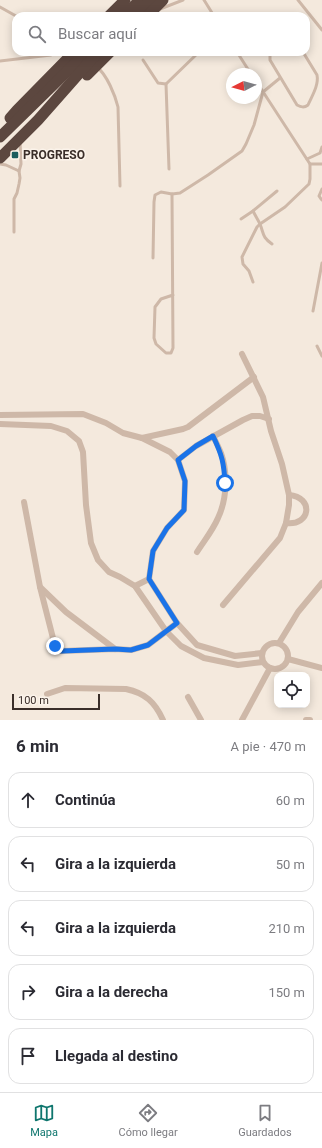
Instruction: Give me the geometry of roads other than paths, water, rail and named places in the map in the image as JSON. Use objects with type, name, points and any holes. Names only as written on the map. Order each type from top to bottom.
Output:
[{"type":"highway","points":[[113,12],[125,0]]},
{"type":"highway","points":[[128,12],[140,0]]},
{"type":"highway","points":[[138,12],[151,0]]},
{"type":"highway","points":[[151,12],[163,0]]},
{"type":"highway","points":[[0,131],[17,110],[70,56]]},
{"type":"highway","points":[[0,137],[83,56]]},
{"type":"highway","points":[[0,158],[38,120],[94,56]]},
{"type":"highway","points":[[38,120],[58,105],[106,56]]},
{"type":"street","points":[[223,604],[280,538],[286,523],[289,495],[263,397],[242,354]]},
{"type":"street","points":[[142,438],[182,430],[188,427],[254,377]]},
{"type":"street","points":[[262,653],[235,656],[197,645],[177,623],[149,579],[153,551],[167,528],[184,510],[185,481],[178,460],[170,452],[142,438],[123,432],[106,423],[83,414],[3,415],[3,424],[51,426],[67,431],[79,441],[83,452],[86,505],[91,543],[98,560],[109,572],[135,586],[166,630],[181,646],[204,658],[238,665],[263,662]]},
{"type":"street","points":[[178,460],[196,446],[243,420],[252,416],[260,416],[269,419]]},
{"type":"street","points":[[197,552],[219,517],[223,501],[225,483],[224,464],[221,452],[213,436]]},
{"type":"street","points":[[286,523],[294,524],[301,521],[306,515],[306,507],[303,500],[297,496],[289,495]]},
{"type":"street","points":[[24,502],[40,587],[57,650],[131,650],[148,645],[177,623]]},
{"type":"street","points":[[135,586],[149,579]]},
{"type":"street","points":[[279,643],[298,612],[322,583]]},
{"type":"street","points":[[40,587],[66,612],[115,649]]},
{"type":"street","points":[[272,643],[279,643],[285,647],[288,653],[288,660],[280,668],[270,668],[263,662],[262,653],[265,647],[272,643]]},
{"type":"street","points":[[288,660],[322,668]]},
{"type":"street","points":[[242,720],[270,668]]},
{"type":"street","points":[[47,694],[65,688],[126,689],[136,691],[150,700],[163,720]]},
{"type":"street","points":[[188,697],[201,720]]},
{"type":"lane","points":[[154,12],[183,0]]},
{"type":"lane","points":[[204,0],[212,12]]},
{"type":"lane","points":[[298,0],[308,12]]},
{"type":"lane","points":[[0,8],[12,14]]},
{"type":"lane","points":[[310,15],[322,30]]},
{"type":"lane","points":[[0,61],[42,56]]},
{"type":"lane","points":[[169,169],[166,84],[195,56]]},
{"type":"lane","points":[[240,56],[247,68]]},
{"type":"lane","points":[[270,56],[270,60],[296,105],[301,107],[308,105],[317,83],[317,75],[305,56]]},
{"type":"lane","points":[[143,60],[158,83],[166,84]]},
{"type":"lane","points":[[96,66],[101,70],[118,107],[120,186]]},
{"type":"lane","points":[[317,75],[322,73]]},
{"type":"lane","points":[[153,258],[155,195],[160,192],[172,194],[180,193],[242,151],[254,125],[263,92],[280,78]]},
{"type":"lane","points":[[253,282],[249,271],[243,264],[242,257],[257,227],[285,208],[309,184],[310,179],[310,164],[263,92]]},
{"type":"lane","points":[[14,232],[14,199],[19,184],[19,171],[22,158],[20,138]]},
{"type":"lane","points":[[307,159],[320,153],[322,147]]},
{"type":"lane","points":[[0,164],[19,171]]},
{"type":"lane","points":[[310,164],[322,164]]},
{"type":"lane","points":[[322,189],[319,196],[322,200]]},
{"type":"lane","points":[[241,219],[277,191]]},
{"type":"lane","points":[[172,194],[173,295],[173,348],[171,352],[166,353],[156,344],[154,338],[155,307],[161,299],[173,295]]},
{"type":"lane","points":[[253,211],[260,224],[262,234],[265,239],[272,244]]},
{"type":"lane","points":[[313,311],[322,262]]},
{"type":"lane","points":[[317,346],[322,356]]},
{"type":"place","name":"PROGRESO","points":[[15,155]]}]
